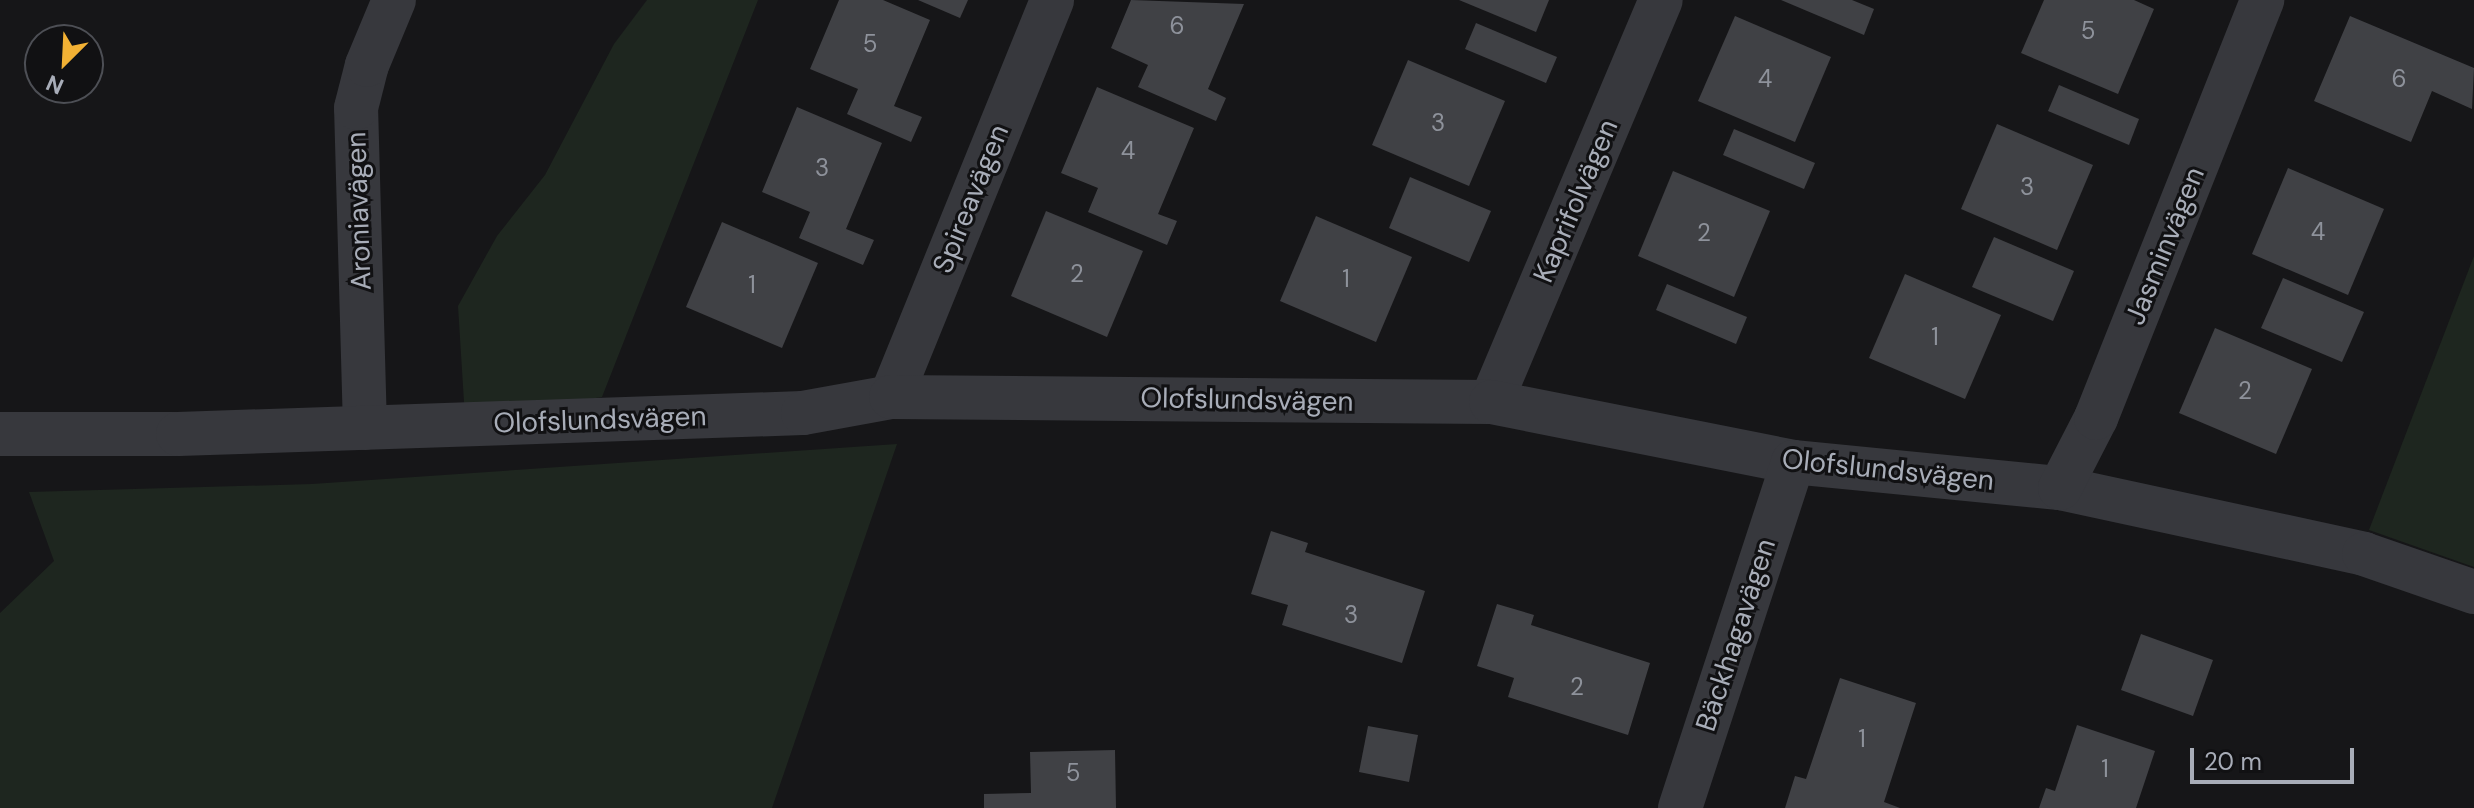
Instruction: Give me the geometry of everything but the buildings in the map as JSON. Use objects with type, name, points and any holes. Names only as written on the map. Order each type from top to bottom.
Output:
[{"type":"street","name":"Aroniavägen","points":[[365,428],[356,108],[367,65],[394,0]]},
{"type":"street","name":"Spireavägen","points":[[891,397],[1052,0]]},
{"type":"street","name":"Kaprifolvägen","points":[[1491,402],[1661,0]]},
{"type":"street","name":"Jasminvägen","points":[[2060,488],[2096,418],[2262,0]]},
{"type":"street","name":"Olofslundsvägen","points":[[0,434],[365,428],[803,413],[891,397],[1491,402],[1793,462],[2060,488],[2364,554],[2474,592]]},
{"type":"street","name":"Bäckhagavägen","points":[[1680,808],[1793,462]]},
{"type":"shaded area","points":[[647,0],[758,0],[602,397],[465,418],[458,306],[497,236],[545,175],[614,44]]},
{"type":"shaded area","points":[[2474,256],[2474,567],[2369,530]]},
{"type":"shaded area","points":[[897,444],[772,808],[0,808],[0,613],[54,561],[29,492],[312,484]]}]
